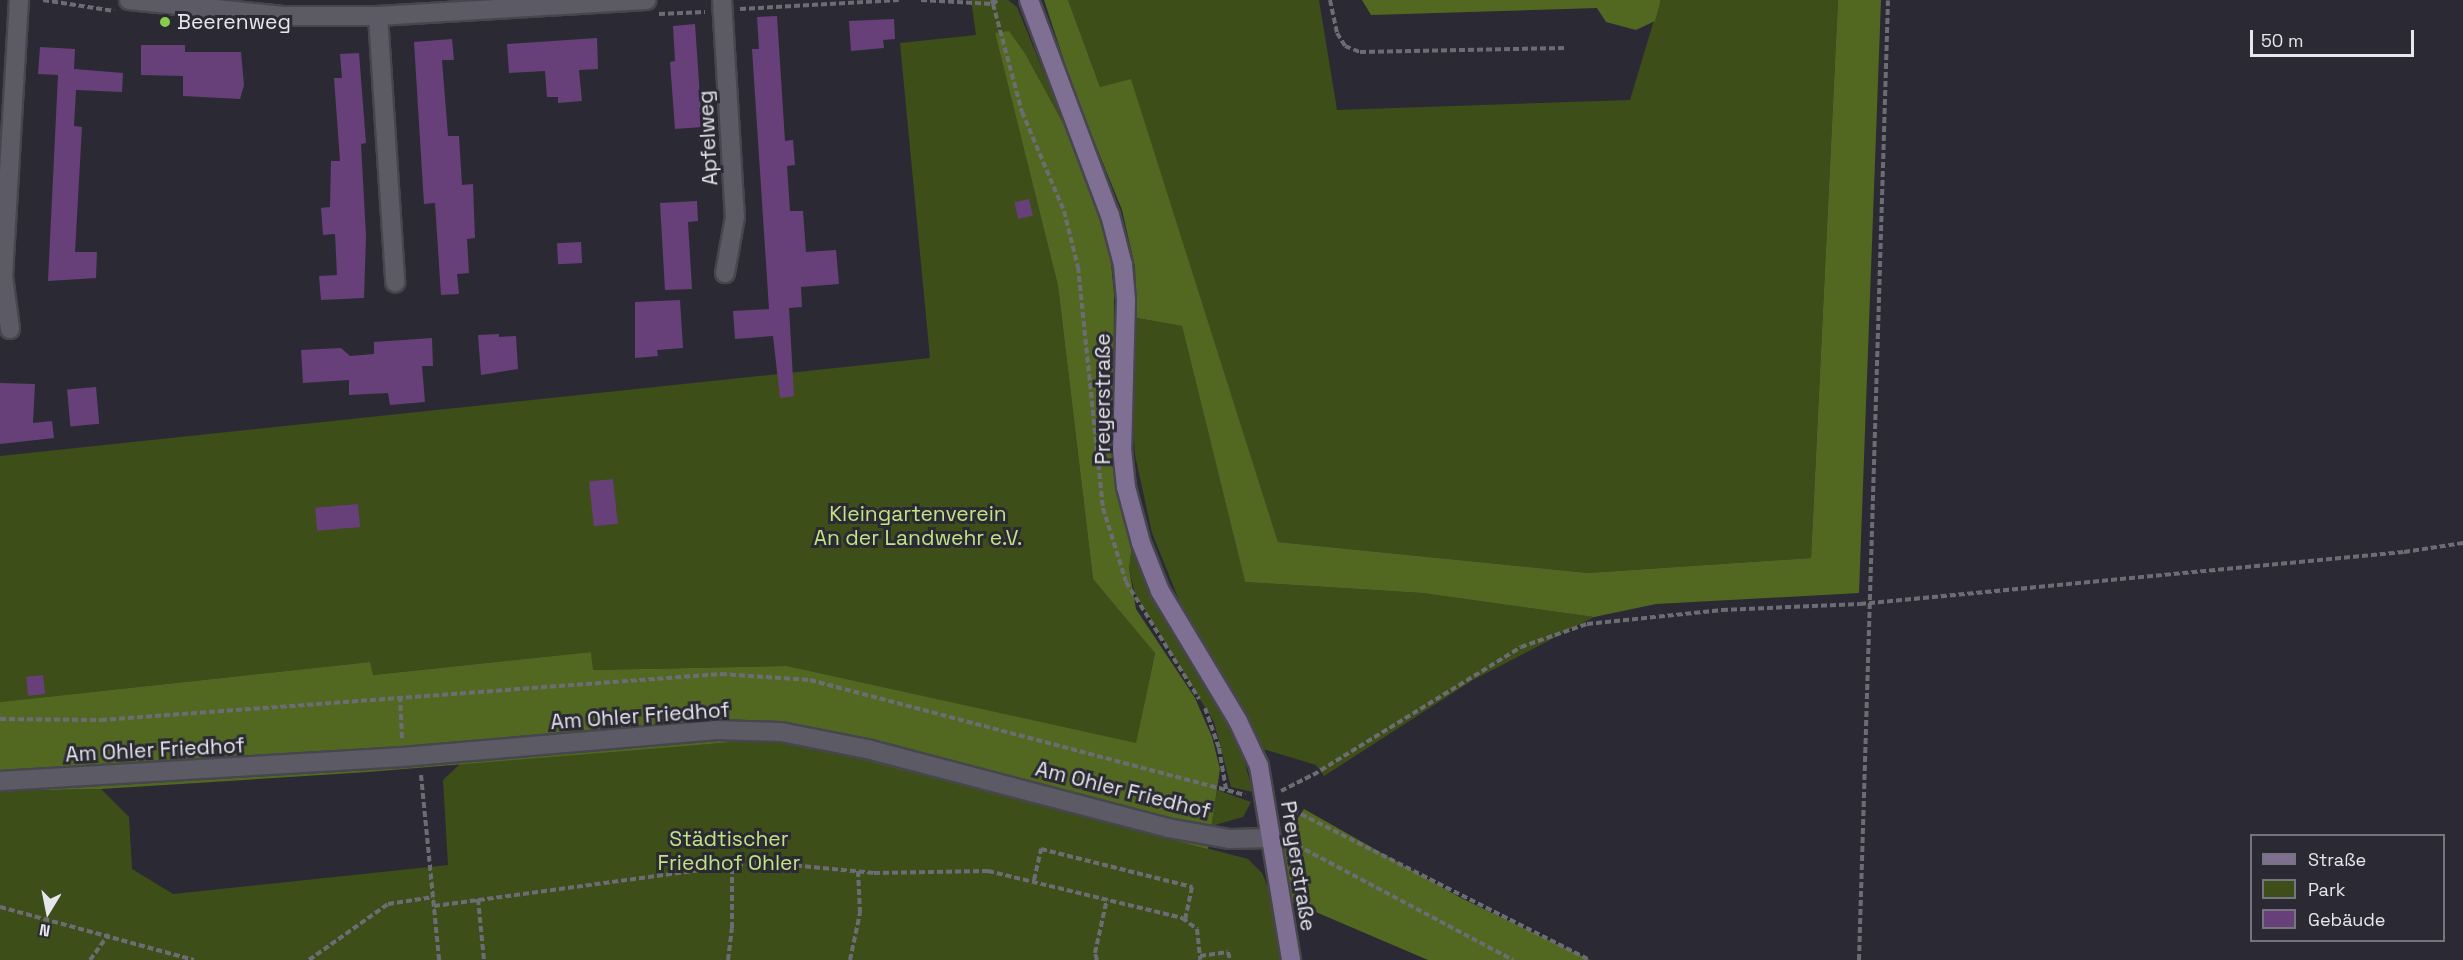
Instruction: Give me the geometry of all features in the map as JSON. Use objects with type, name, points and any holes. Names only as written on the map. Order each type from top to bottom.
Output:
[{"type":"main road","name":"Preyerstraße","points":[[1029,0],[1110,215],[1123,265],[1126,310],[1122,449],[1126,487],[1141,543],[1185,637],[1250,744],[1265,798],[1290,960]]},
{"type":"street","points":[[10,329],[3,276],[19,0]]},
{"type":"street","points":[[129,0],[258,15],[378,16],[647,0]]},
{"type":"street","name":"Apfelweg","points":[[722,0],[735,217],[725,273]]},
{"type":"street","points":[[378,16],[395,282]]},
{"type":"street","name":"Am Ohler Friedhof","points":[[0,781],[411,757],[715,730],[781,732],[867,749],[1168,828],[1230,839],[1271,837]]},
{"type":"path","points":[[921,0],[994,1],[1022,112],[1064,211],[1078,267],[1103,508],[1126,582],[1205,708],[1218,741],[1226,789]]},
{"type":"path","points":[[1330,0],[1337,33],[1345,46],[1360,52],[1567,48]]},
{"type":"path","points":[[1859,960],[1867,604],[1888,0]]},
{"type":"path","points":[[1265,798],[1313,775],[1466,679],[1554,633],[1587,624],[1654,615],[1867,604],[2404,552],[2463,543]]},
{"type":"path","points":[[0,718],[101,720],[400,696],[721,674],[810,680],[1265,798],[1311,817],[1461,898],[1590,960]]},
{"type":"path","points":[[400,696],[434,897],[440,960]]},
{"type":"path","points":[[1271,837],[1294,842],[1513,960]]},
{"type":"path","points":[[1034,880],[1041,849],[1192,887],[1185,919]]},
{"type":"path","points":[[434,906],[732,865],[780,863],[858,871],[988,871],[1034,880],[1185,919],[1197,929],[1200,958],[1228,952],[1230,960]]},
{"type":"path","points":[[728,960],[732,928],[732,865]]},
{"type":"path","points":[[850,960],[860,913],[858,871]]},
{"type":"path","points":[[309,960],[388,904],[434,897]]},
{"type":"path","points":[[478,899],[484,960]]},
{"type":"path","points":[[1097,960],[1095,953],[1107,899]]},
{"type":"path","points":[[0,906],[109,934],[195,960]]},
{"type":"path","points":[[90,960],[109,934]]},
{"type":"green space","name":"Kleingartenverein An der Landwehr e.V.","points":[[971,0],[1008,0],[1017,7],[1069,134],[1026,55],[995,33],[1058,286],[1093,579],[1155,652],[1136,744],[787,666],[592,670],[591,652],[372,675],[370,662],[0,702],[0,456],[930,358],[900,43],[976,35]]},
{"type":"green space","points":[[1044,0],[1068,0],[1100,87],[1131,79],[1278,542],[1588,573],[1811,558],[1838,0],[1881,0],[1859,593],[1656,604],[1594,617],[1422,593],[1245,582],[1182,326],[1137,318],[1135,267],[1122,210],[1075,94]]},
{"type":"green space","points":[[1068,0],[1319,0],[1337,110],[1630,100],[1660,0],[1838,0],[1811,558],[1588,573],[1278,542],[1131,80],[1100,87]]},
{"type":"green space","points":[[1362,0],[1660,0],[1660,3],[1655,21],[1636,30],[1606,22],[1597,8],[1371,15]]},
{"type":"green space","points":[[1009,31],[1026,55],[1069,134],[1109,243],[1114,293],[1113,464],[1132,546],[1129,568],[1136,609],[1195,698],[1212,737],[1220,769],[1208,849],[801,744],[746,741],[368,772],[101,789],[0,791],[0,702],[370,662],[373,675],[591,652],[593,670],[787,666],[1136,743],[1155,653],[1093,579],[1058,286],[995,33]]},
{"type":"green space","points":[[1137,318],[1182,326],[1245,582],[1422,593],[1594,617],[1473,680],[1324,776],[1316,765],[1263,749],[1183,610],[1152,533],[1135,455],[1132,405]]},
{"type":"green space","points":[[1132,546],[1164,619],[1239,742],[1253,792],[1231,787],[1214,722],[1135,594],[1129,568]]},
{"type":"green space","name":"Städtischer Friedhof Ohler","points":[[746,741],[801,744],[849,754],[1248,859],[1262,873],[1272,897],[1282,960],[0,960],[0,791],[101,789],[129,817],[132,869],[173,894],[448,865],[443,780],[461,763]]},
{"type":"green space","points":[[1217,790],[1251,802],[1243,817],[1211,826]]},
{"type":"green space","points":[[1304,809],[1461,898],[1590,960],[1428,960],[1290,901],[1282,842]]},
{"type":"building","points":[[777,16],[785,141],[793,140],[795,165],[787,166],[790,211],[803,211],[806,252],[836,250],[839,284],[801,287],[802,307],[789,308],[794,396],[780,398],[773,336],[735,339],[733,311],[769,309],[752,49],[759,49],[757,17]]},
{"type":"building","points":[[894,19],[895,39],[883,40],[884,48],[851,51],[849,21]]},
{"type":"building","points":[[695,24],[702,127],[675,129],[670,62],[675,61],[673,26]]},
{"type":"building","points":[[597,38],[598,69],[579,70],[582,101],[558,103],[558,97],[547,97],[545,71],[509,73],[507,44]]},
{"type":"building","points":[[452,39],[454,60],[442,60],[448,136],[459,136],[462,185],[473,184],[475,238],[467,239],[469,273],[457,274],[459,294],[441,295],[435,203],[424,204],[414,42]]},
{"type":"building","points":[[141,45],[185,45],[185,52],[241,52],[244,85],[240,99],[183,96],[183,76],[141,75]]},
{"type":"building","points":[[40,47],[75,49],[74,69],[123,73],[122,92],[76,90],[74,126],[82,127],[75,252],[97,252],[96,278],[48,281],[58,75],[38,74]]},
{"type":"building","points":[[359,53],[366,143],[361,144],[366,236],[364,298],[321,300],[319,276],[337,275],[335,234],[323,235],[321,208],[330,207],[331,161],[340,161],[334,78],[342,78],[340,54]]},
{"type":"building","points":[[1029,199],[1033,216],[1018,219],[1014,202]]},
{"type":"building","points":[[697,201],[698,221],[688,222],[692,289],[665,290],[660,203]]},
{"type":"building","points":[[581,242],[582,263],[558,264],[557,243]]},
{"type":"building","points":[[680,300],[683,348],[657,350],[658,356],[635,358],[635,302]]},
{"type":"building","points":[[499,334],[499,337],[516,336],[518,369],[481,375],[478,335]]},
{"type":"building","points":[[432,338],[433,366],[422,366],[425,402],[390,405],[388,393],[349,395],[349,380],[303,383],[301,350],[341,348],[350,356],[374,354],[374,342]]},
{"type":"building","points":[[0,383],[35,384],[33,423],[52,421],[54,438],[0,444]]},
{"type":"building","points":[[96,387],[99,424],[70,426],[67,390]]},
{"type":"building","points":[[613,479],[618,524],[594,526],[589,482]]},
{"type":"building","points":[[358,504],[360,527],[317,531],[315,508]]},
{"type":"building","points":[[43,675],[45,694],[28,696],[26,677]]},
{"type":"place","name":"Beerenweg","points":[[165,22]]}]
